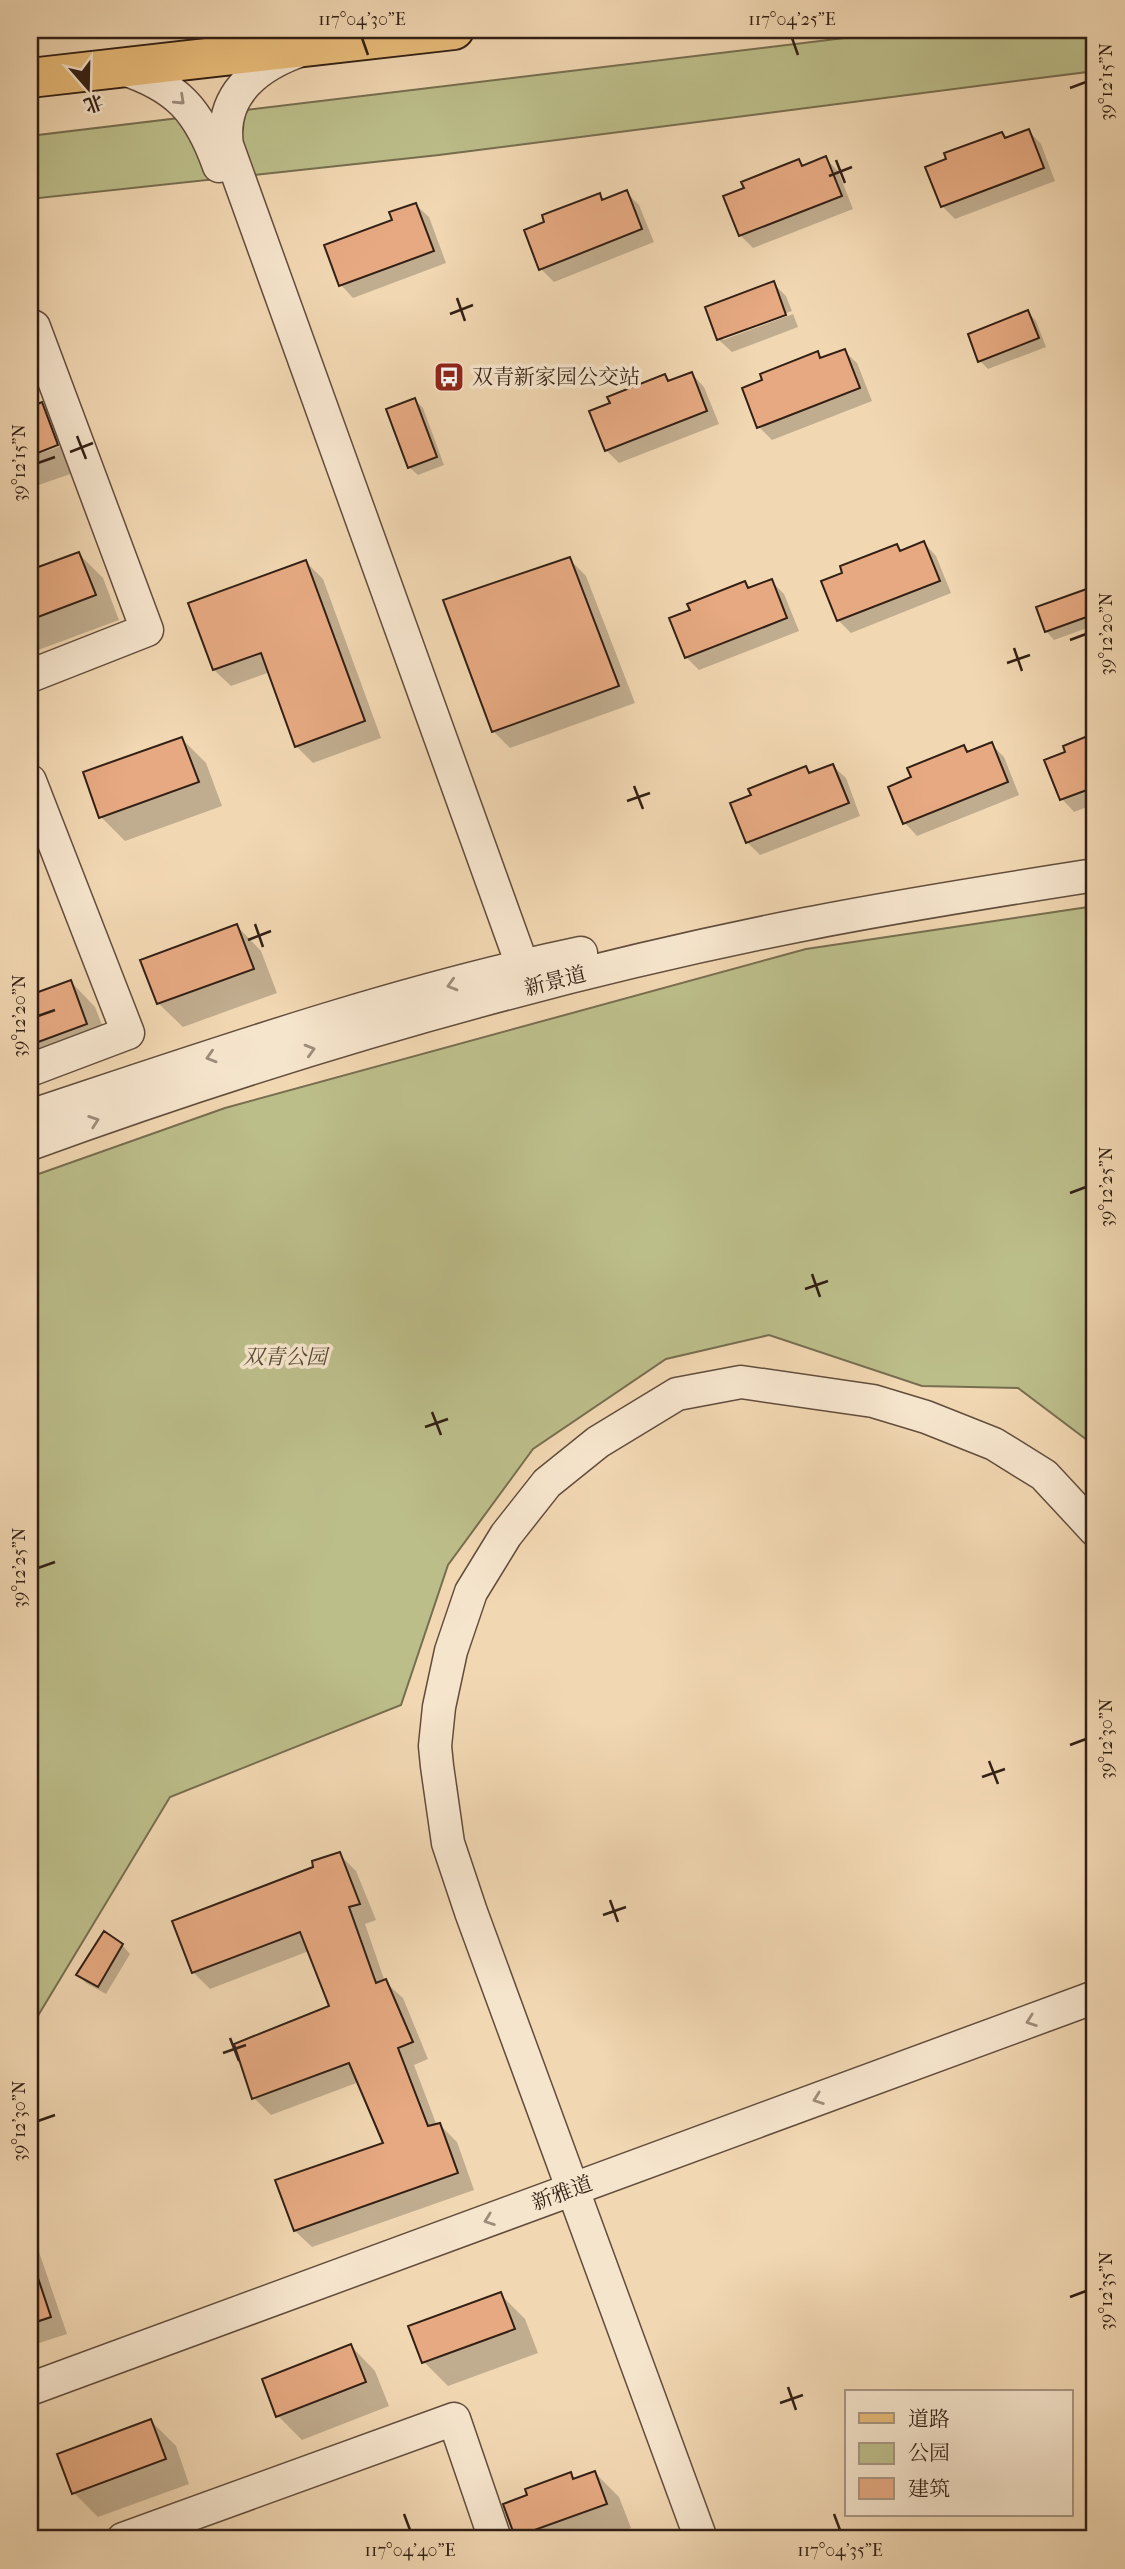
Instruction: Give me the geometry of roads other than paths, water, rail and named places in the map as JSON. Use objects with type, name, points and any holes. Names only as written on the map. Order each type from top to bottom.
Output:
[{"type":"main road","points":[[30,78],[454,30]]},
{"type":"street","points":[[307,47],[266,68],[233,98],[228,108],[225,130],[227,145],[518,979]]},
{"type":"street","points":[[121,68],[147,77],[170,90],[192,111],[205,132],[518,979]]},
{"type":"street","points":[[30,325],[34,327],[147,630],[30,676]]},
{"type":"street","points":[[30,780],[128,1033],[30,1070]]},
{"type":"street","name":"新景道","points":[[30,1144],[242,1070],[518,979],[834,901],[1095,857]]},
{"type":"street","name":"新景道","points":[[30,1116],[329,1020],[518,979],[806,924],[1095,875]]},
{"type":"street","points":[[701,2539],[453,1860],[443,1817],[435,1746],[439,1707],[451,1651],[471,1592],[506,1535],[538,1493],[598,1442],[677,1394],[741,1382],[873,1401],[926,1416],[994,1444],[1044,1475],[1095,1530]]},
{"type":"street","name":"新雅道","points":[[30,2409],[1095,1997]]},
{"type":"street","name":"新雅道","points":[[30,2389],[1095,2020]]},
{"type":"street","points":[[123,2539],[454,2419],[495,2539]]},
{"type":"place","name":"双青新家园公交站","points":[[449,377]]},
{"type":"park label","name":"双青公园","points":[[285,1357]]}]
